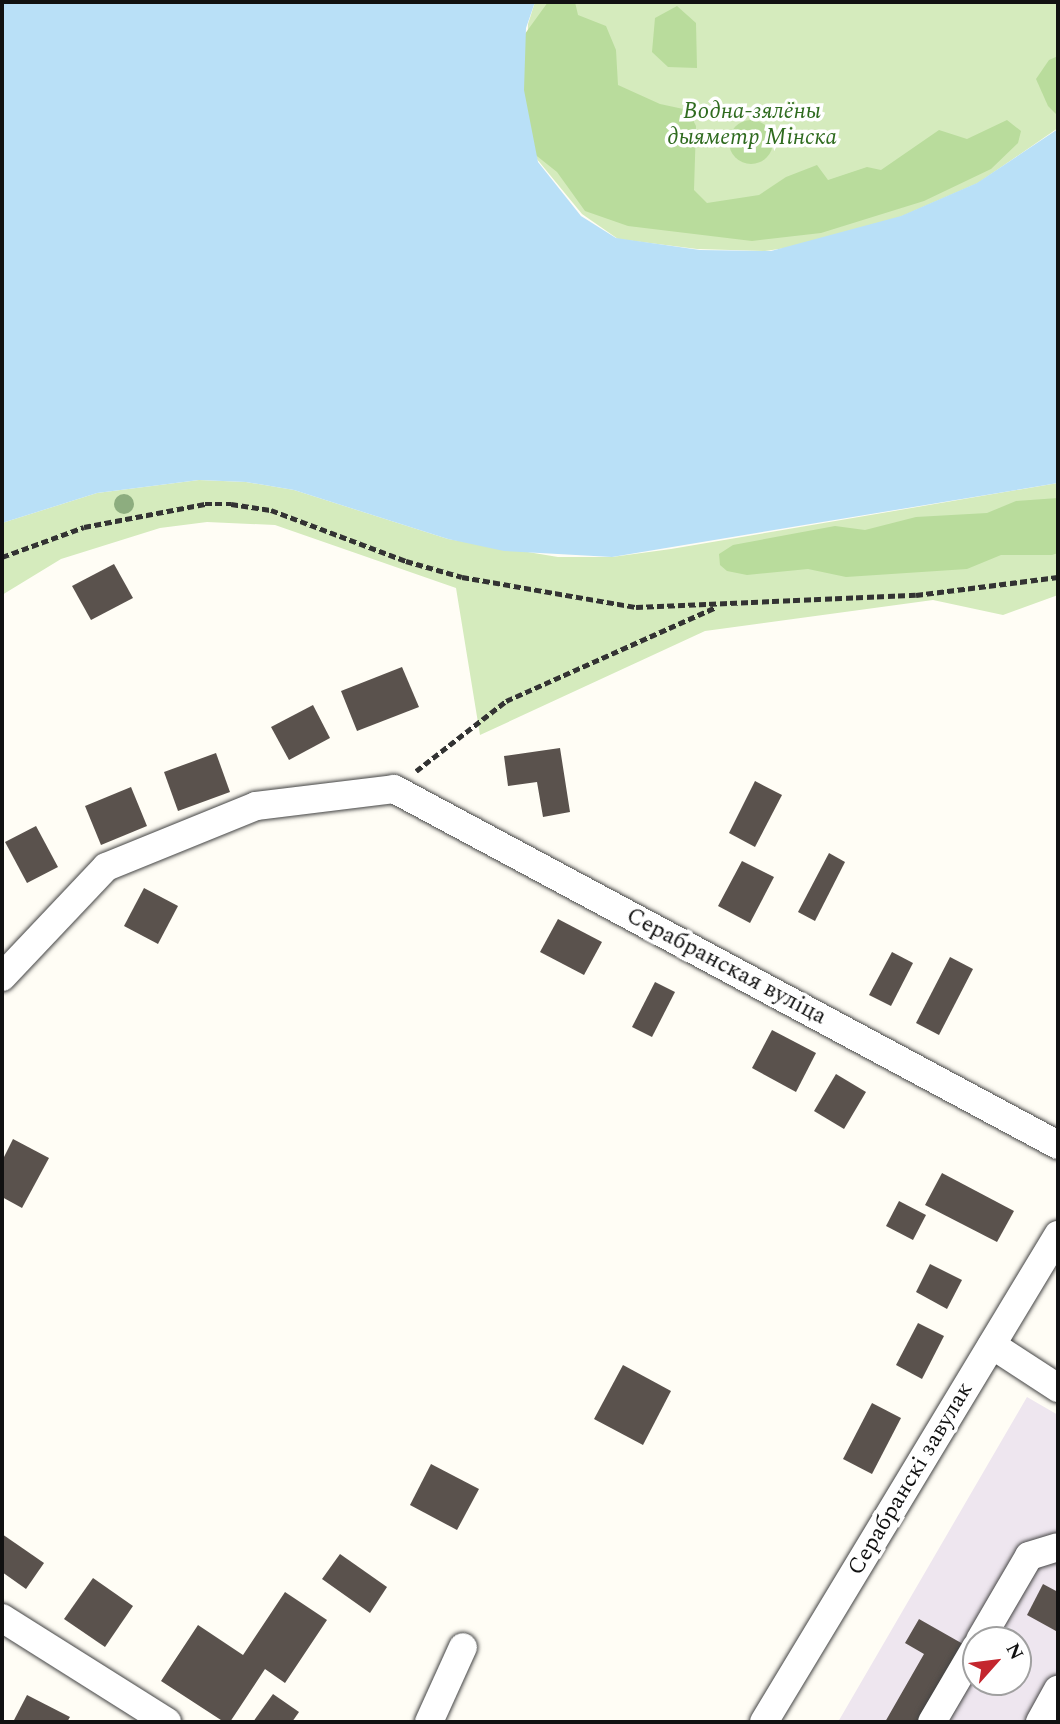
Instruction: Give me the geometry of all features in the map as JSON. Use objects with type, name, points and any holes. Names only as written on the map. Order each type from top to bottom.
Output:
[{"type":"street","points":[[2,977],[106,867],[256,806],[394,789]]},
{"type":"street","name":"Серабранская вуліца","points":[[394,789],[1058,1145]]},
{"type":"street","name":"Серабранскі завулак","points":[[764,1722],[1058,1235]]},
{"type":"street","points":[[992,1345],[1058,1388]]},
{"type":"street","points":[[988,1626],[1029,1556],[1058,1547]]},
{"type":"street","points":[[2,1618],[167,1722]]},
{"type":"street","points":[[429,1722],[463,1647]]},
{"type":"street","points":[[932,1722],[962,1671]]},
{"type":"street","points":[[1040,1722],[1058,1690]]},
{"type":"path","points":[[2,557],[84,527],[193,506],[231,503],[271,510],[406,561],[462,577],[636,607],[718,607],[916,595],[1058,577]]},
{"type":"path","points":[[394,789],[506,701],[718,607]]},
{"type":"shaded area","points":[[1027,1397],[1058,1415],[1058,1722],[838,1722]]},
{"type":"green space","name":"Водна-зялёны дыяметр Мінска","points":[[535,2],[1058,2],[1058,128],[978,183],[900,217],[828,242],[765,251],[697,249],[618,239],[582,214],[536,158],[526,89],[528,24]]},
{"type":"green space","points":[[548,2],[575,2],[578,15],[606,26],[616,50],[618,85],[660,104],[688,110],[696,126],[694,190],[707,203],[759,195],[786,177],[817,165],[828,180],[867,167],[881,170],[939,130],[967,139],[1007,120],[1021,131],[1018,143],[991,169],[924,201],[821,233],[752,241],[628,226],[585,211],[557,172],[523,145],[514,49]]},
{"type":"green space","points":[[677,6],[696,23],[697,68],[668,67],[652,52],[655,18]]},
{"type":"green space","points":[[1058,56],[1058,116],[1048,106],[1036,79],[1049,60]]},
{"type":"green space","points":[[751,120],[760,121],[767,126],[772,133],[772,151],[767,158],[760,163],[751,164],[742,163],[735,158],[730,151],[729,142],[730,133],[735,126],[742,121]]},
{"type":"green space","points":[[199,480],[246,482],[294,490],[448,539],[558,557],[612,557],[671,549],[1058,483],[1058,595],[1003,615],[933,600],[705,631],[480,735],[456,588],[275,525],[207,522],[160,528],[61,559],[2,595],[2,523],[97,493]]},
{"type":"green space","points":[[1058,498],[1058,553],[1052,555],[1001,555],[967,569],[846,577],[808,569],[747,575],[727,571],[720,565],[719,554],[733,545],[835,526],[865,530],[916,517],[987,513],[1016,501]]},
{"type":"water","points":[[2,2],[535,2],[526,28],[524,90],[538,162],[581,216],[616,238],[700,250],[771,251],[901,216],[977,183],[1058,129],[1058,483],[612,557],[504,551],[448,539],[294,490],[246,482],[199,480],[97,493],[2,523]]},
{"type":"building","points":[[114,564],[133,598],[91,620],[72,586]]},
{"type":"building","points":[[402,667],[419,707],[357,731],[341,691]]},
{"type":"building","points":[[313,705],[330,738],[289,760],[271,727]]},
{"type":"building","points":[[560,748],[570,812],[543,817],[537,782],[508,786],[504,756]]},
{"type":"building","points":[[216,753],[230,792],[178,811],[164,772]]},
{"type":"building","points":[[755,781],[782,795],[755,847],[729,833]]},
{"type":"building","points":[[131,787],[147,826],[101,845],[85,806]]},
{"type":"building","points":[[36,826],[58,867],[27,883],[5,842]]},
{"type":"building","points":[[829,853],[845,862],[815,921],[798,912]]},
{"type":"building","points":[[742,861],[774,877],[750,923],[718,906]]},
{"type":"building","points":[[144,888],[178,906],[158,944],[124,926]]},
{"type":"building","points":[[558,919],[602,942],[584,975],[540,952]]},
{"type":"building","points":[[892,952],[913,963],[891,1006],[869,995]]},
{"type":"building","points":[[950,957],[973,969],[939,1035],[916,1023]]},
{"type":"building","points":[[655,982],[675,992],[652,1037],[632,1027]]},
{"type":"building","points":[[772,1030],[816,1053],[796,1092],[752,1068]]},
{"type":"building","points":[[836,1074],[866,1092],[844,1129],[814,1111]]},
{"type":"building","points":[[13,1139],[49,1158],[22,1208],[2,1197],[2,1161]]},
{"type":"building","points":[[942,1173],[1014,1211],[997,1242],[925,1205]]},
{"type":"building","points":[[899,1201],[926,1215],[913,1240],[886,1226]]},
{"type":"building","points":[[930,1264],[962,1280],[947,1309],[916,1292]]},
{"type":"building","points":[[918,1323],[944,1336],[922,1379],[896,1365]]},
{"type":"building","points":[[623,1365],[671,1391],[643,1445],[594,1419]]},
{"type":"building","points":[[872,1403],[901,1418],[872,1474],[843,1459]]},
{"type":"building","points":[[431,1464],[479,1489],[457,1530],[410,1505]]},
{"type":"building","points":[[2,1534],[44,1563],[26,1589],[2,1572]]},
{"type":"building","points":[[340,1554],[387,1587],[370,1613],[322,1579]]},
{"type":"building","points":[[93,1578],[133,1606],[105,1647],[64,1619]]},
{"type":"building","points":[[1043,1584],[1058,1592],[1056,1631],[1027,1615]]},
{"type":"building","points":[[285,1592],[327,1620],[285,1683],[265,1669],[230,1722],[224,1722],[161,1681],[198,1625],[243,1655]]},
{"type":"building","points":[[919,1619],[962,1646],[919,1722],[885,1722],[924,1654],[905,1643]]},
{"type":"building","points":[[273,1694],[299,1712],[292,1722],[253,1722]]},
{"type":"building","points":[[27,1695],[70,1717],[67,1722],[13,1722]]}]
